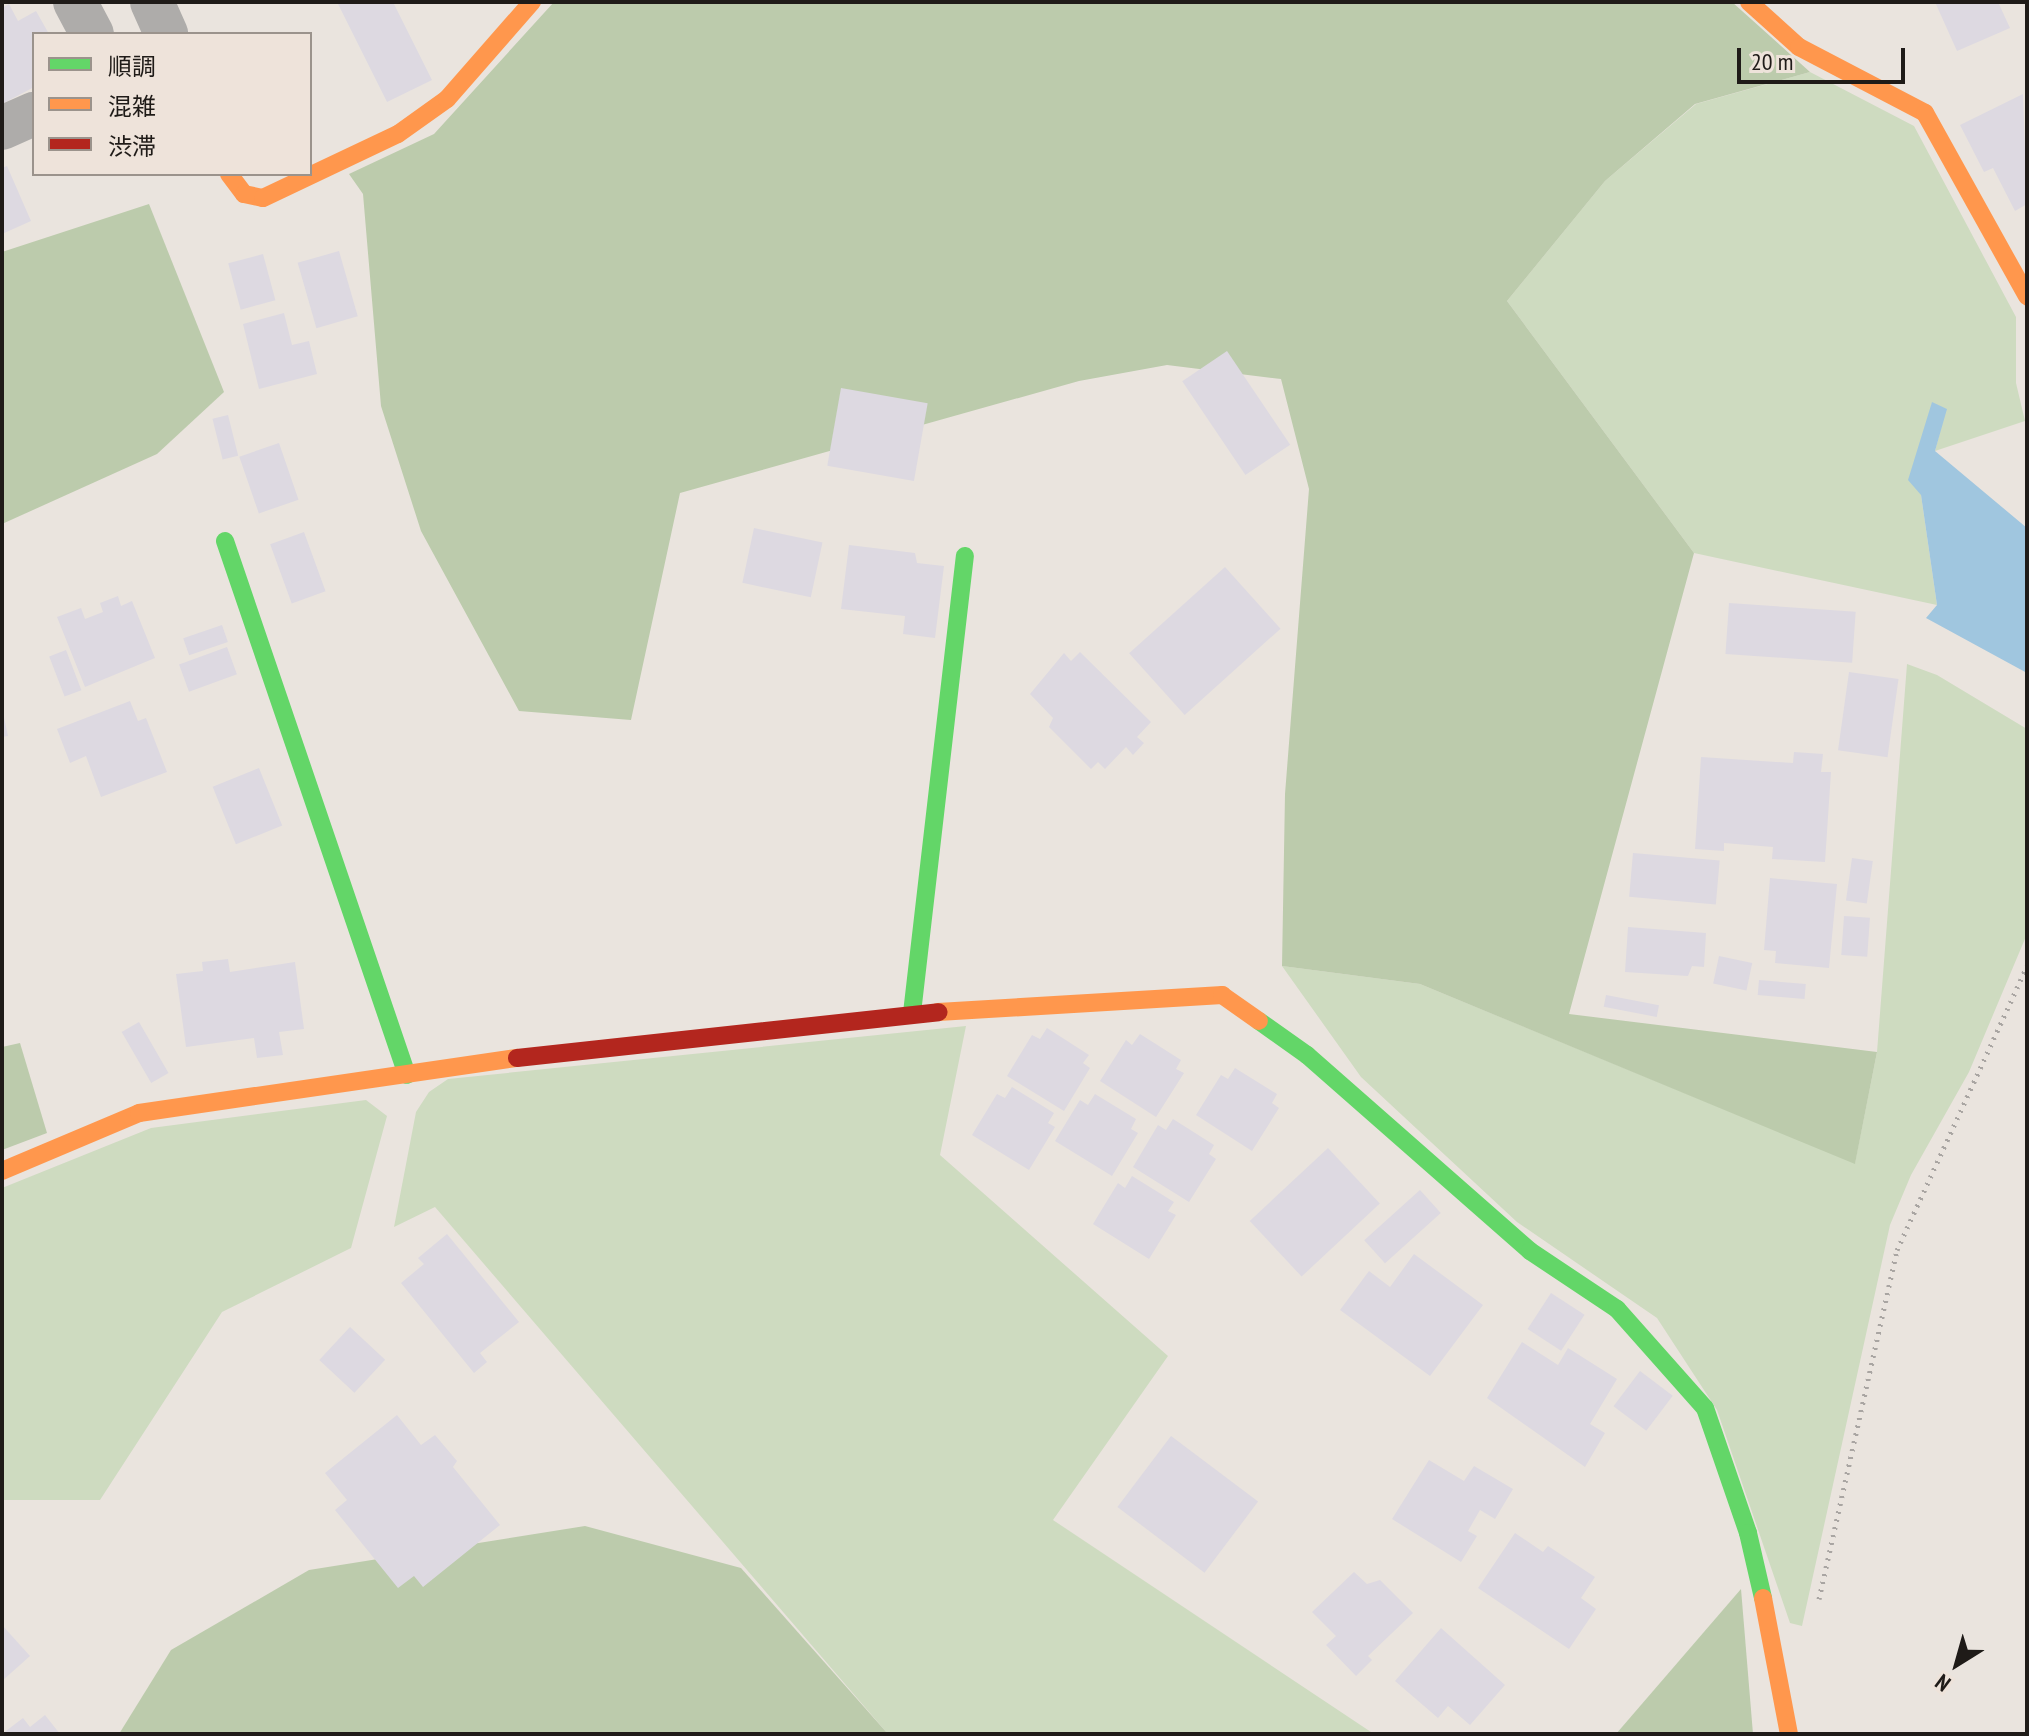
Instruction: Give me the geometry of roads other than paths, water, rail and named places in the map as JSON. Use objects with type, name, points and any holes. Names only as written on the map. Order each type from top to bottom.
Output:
[{"type":"street","points":[[75,2],[91,32]]},
{"type":"street","points":[[152,2],[165,32]]},
{"type":"street","points":[[312,175],[398,134],[447,99],[532,2]]},
{"type":"street","points":[[1749,2],[1799,47],[1925,113],[2027,296]]},
{"type":"street","points":[[2,128],[32,115]]},
{"type":"street","points":[[230,176],[244,194],[263,198],[309,176]]},
{"type":"street","points":[[225,541],[407,1075]]},
{"type":"street","points":[[912,1013],[965,556]]},
{"type":"street","points":[[2,1171],[139,1113],[616,1044],[912,1013],[1222,995],[1307,1055],[1530,1251],[1617,1309],[1705,1408],[1748,1533],[1783,1683],[1789,1734]]},
{"type":"water","points":[[1932,402],[1947,409],[1935,451],[2027,528],[2027,673],[1926,618],[1937,605],[1921,495],[1908,480]]}]
